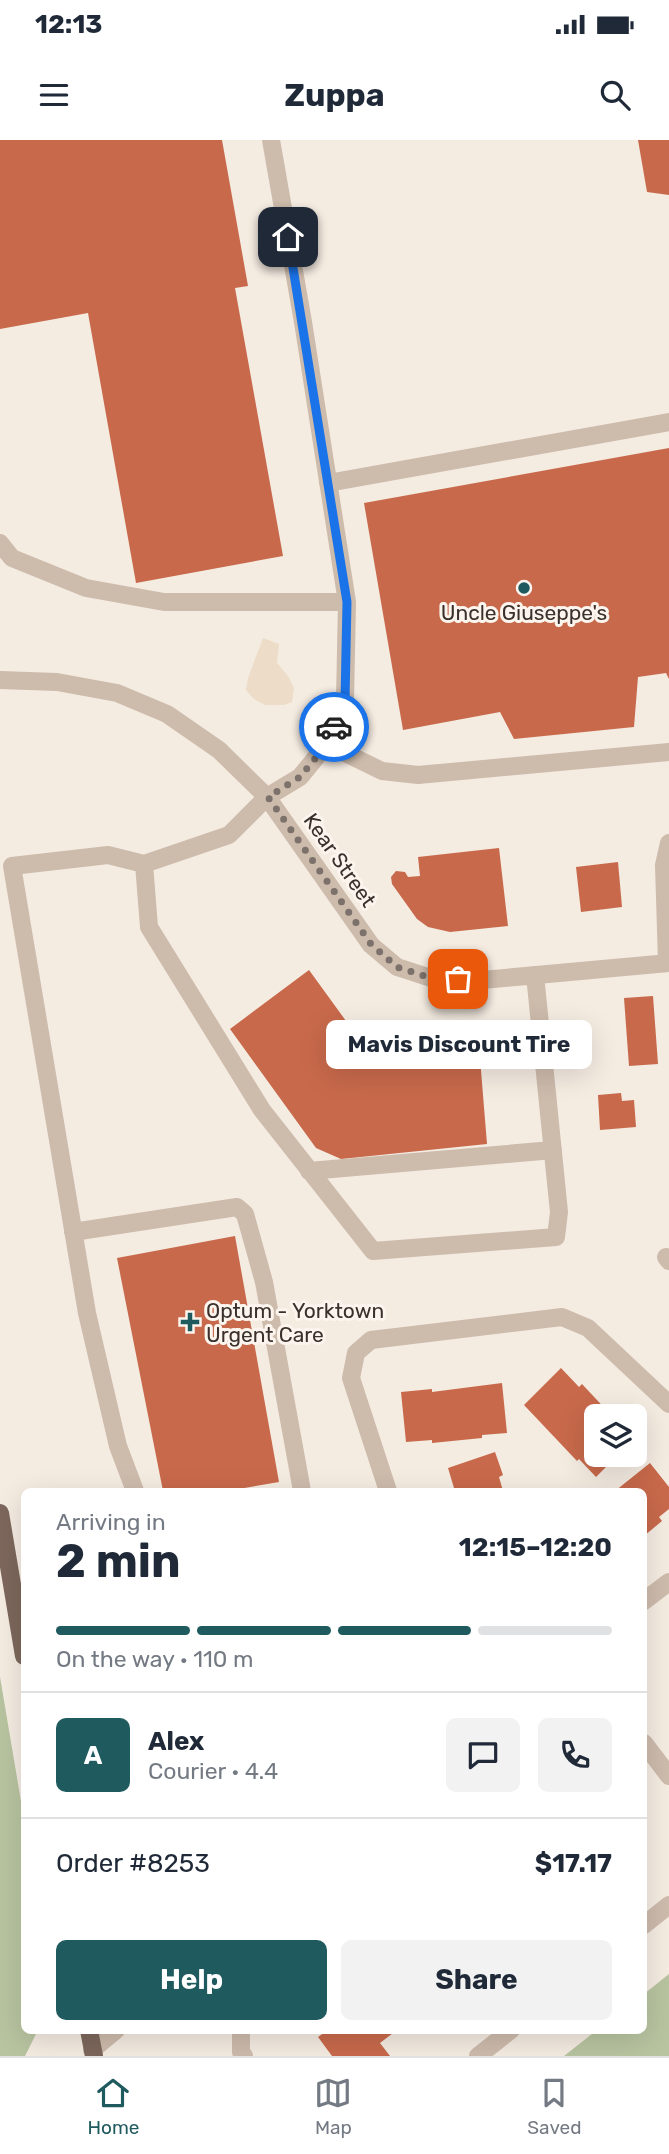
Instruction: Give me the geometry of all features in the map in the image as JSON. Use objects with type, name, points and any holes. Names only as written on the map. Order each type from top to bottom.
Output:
[{"type":"main road","points":[[0,1513],[21,1638]]},
{"type":"main road","points":[[89,2034],[91,2054]]},
{"type":"street","points":[[134,1488],[118,1446],[96,1362],[12,866],[108,855],[144,864],[229,835],[268,797],[300,777],[327,744],[345,700],[347,602],[271,140]]},
{"type":"street","points":[[328,482],[669,422]]},
{"type":"street","points":[[0,543],[12,558],[86,587],[164,602],[347,602]]},
{"type":"street","name":"Kear Street","points":[[0,680],[57,682],[117,694],[167,714],[219,750],[268,797],[371,944],[397,967],[434,979],[482,980],[668,963]]},
{"type":"street","points":[[327,744],[382,771],[418,775],[669,751]]},
{"type":"street","points":[[668,963],[664,865],[669,843]]},
{"type":"street","points":[[144,864],[149,927],[261,1110],[373,1251],[555,1237],[559,1212],[535,975]]},
{"type":"street","points":[[309,1171],[553,1150]]},
{"type":"street","points":[[73,1232],[237,1208],[246,1214],[264,1282],[301,1488]]},
{"type":"street","points":[[387,1488],[351,1378],[356,1353],[371,1340],[562,1317],[588,1328],[669,1404]]},
{"type":"street","points":[[647,1599],[669,1582]]},
{"type":"street","points":[[647,1747],[669,1776]]},
{"type":"street","points":[[647,1923],[669,1905]]},
{"type":"street","points":[[91,2054],[112,2034]]},
{"type":"street","points":[[241,2034],[241,2052],[244,2056]]},
{"type":"street","points":[[478,2056],[506,2034]]},
{"type":"green space","points":[[0,1677],[21,1801],[21,2034],[36,2034],[25,2056],[0,2056]]},
{"type":"green space","points":[[669,1974],[669,2056],[564,2056],[592,2034],[647,2034],[647,1992]]},
{"type":"shaded area","points":[[263,638],[279,644],[277,663],[294,688],[292,702],[265,705],[254,699],[246,690]]},
{"type":"building","points":[[0,140],[222,140],[248,286],[235,288],[283,556],[136,583],[88,313],[0,329]]},
{"type":"building","points":[[638,140],[669,140],[669,195],[647,192]]},
{"type":"building","name":"Uncle Giuseppe's","points":[[669,448],[669,679],[666,673],[638,677],[634,727],[514,739],[500,712],[403,730],[364,503]]},
{"type":"building","points":[[499,848],[508,926],[450,932],[428,927],[417,919],[392,884],[391,877],[396,871],[405,872],[408,877],[420,876],[418,857]]},
{"type":"building","points":[[618,862],[622,907],[581,912],[576,867]]},
{"type":"building","points":[[309,970],[362,1043],[390,1054],[479,1046],[487,1144],[341,1159],[316,1148],[230,1029]]},
{"type":"building","points":[[653,996],[658,1064],[629,1066],[624,998]]},
{"type":"building","points":[[621,1093],[622,1101],[634,1100],[636,1127],[600,1130],[598,1095]]},
{"type":"building","name":"Optum - Yorktown Urgent Care","points":[[235,1236],[279,1482],[244,1488],[162,1488],[117,1258]]},
{"type":"building","points":[[561,1368],[579,1387],[582,1384],[601,1404],[584,1404],[584,1464],[579,1459],[577,1461],[524,1405]]},
{"type":"building","points":[[502,1383],[507,1433],[432,1443],[432,1440],[406,1442],[401,1392],[432,1389],[432,1392]]},
{"type":"building","points":[[495,1452],[503,1475],[499,1477],[502,1488],[454,1488],[448,1468]]},
{"type":"building","points":[[650,1463],[669,1487],[669,1509],[659,1517],[662,1521],[647,1534],[647,1488],[619,1488]]},
{"type":"building","points":[[587,1467],[606,1467],[596,1477]]},
{"type":"building","points":[[322,2034],[392,2034],[380,2043],[390,2056],[332,2056],[318,2037]]},
{"type":"way so far","points":[[334,727],[327,744],[300,777],[268,797],[371,944],[397,967],[434,979],[458,979]]},
{"type":"place","name":"Uncle Giuseppe's","points":[[524,588]]},
{"type":"place","name":"Mavis Discount Tire","points":[[458,979]]},
{"type":"place","name":"Optum - Yorktown Urgent Care","points":[[190,1322]]},
{"type":"route","points":[[288,237],[347,602],[345,700],[334,727]]}]
